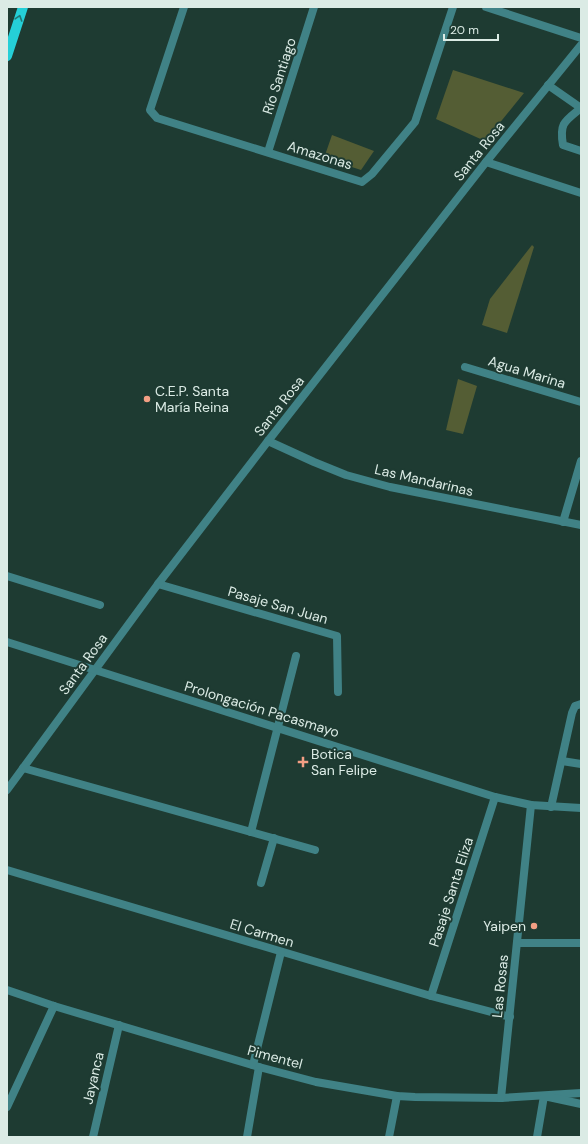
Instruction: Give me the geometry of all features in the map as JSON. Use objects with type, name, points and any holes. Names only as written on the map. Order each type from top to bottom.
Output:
[{"type":"main road","points":[[7,56],[23,7]]},
{"type":"street","name":"Amazonas","points":[[184,7],[150,110],[157,118],[362,182],[372,174],[415,122],[453,7]]},
{"type":"street","name":"Río Santiago","points":[[268,152],[314,7]]},
{"type":"street","points":[[486,7],[581,38]]},
{"type":"street","name":"Santa Rosa","points":[[7,790],[158,584],[268,441],[486,162],[581,45]]},
{"type":"street","points":[[548,85],[581,108],[564,121],[561,134],[563,146],[581,151]]},
{"type":"street","points":[[486,162],[581,193]]},
{"type":"street","name":"Agua Marina","points":[[465,367],[581,402]]},
{"type":"street","name":"Las Mandarinas","points":[[268,441],[314,462],[390,488],[581,525]]},
{"type":"street","points":[[562,522],[581,461]]},
{"type":"street","points":[[7,576],[100,605]]},
{"type":"street","name":"Pasaje San Juan","points":[[158,584],[337,636],[338,692]]},
{"type":"street","name":"Prolongación Pacasmayo","points":[[7,642],[94,671],[495,797],[531,805],[581,808]]},
{"type":"street","points":[[251,832],[296,656]]},
{"type":"street","points":[[551,807],[572,713],[575,706],[581,704]]},
{"type":"street","points":[[562,760],[581,764]]},
{"type":"street","points":[[23,768],[315,850]]},
{"type":"street","name":"Pasaje Santa Eliza","points":[[431,996],[495,797]]},
{"type":"street","name":"Las Rosas","points":[[501,1098],[531,805]]},
{"type":"street","points":[[261,883],[274,838]]},
{"type":"street","name":"El Carmen","points":[[7,870],[431,996],[510,1017]]},
{"type":"street","points":[[517,943],[581,943]]},
{"type":"street","points":[[247,1137],[256,1066],[281,952]]},
{"type":"street","name":"Pimentel","points":[[7,990],[54,1006],[256,1066],[316,1082],[397,1096],[501,1098],[581,1093]]},
{"type":"street","points":[[7,1107],[54,1006]]},
{"type":"street","name":"Jayanca","points":[[92,1137],[119,1025]]},
{"type":"street","points":[[389,1137],[397,1096]]},
{"type":"street","points":[[537,1137],[544,1096]]},
{"type":"street","name":"Pimentel","points":[[544,1096],[581,1104]]},
{"type":"green space","points":[[453,70],[524,93],[485,141],[436,119]]},
{"type":"green space","points":[[332,135],[374,151],[361,170],[324,158]]},
{"type":"green space","points":[[532,245],[534,247],[507,333],[482,325],[490,299]]},
{"type":"green space","points":[[458,379],[477,386],[463,434],[446,430]]},
{"type":"place","name":"C.E.P. Santa María Reina","points":[[147,399]]},
{"type":"place","name":"Botica San Felipe","points":[[303,762]]},
{"type":"place","name":"Yaipen","points":[[534,926]]}]
